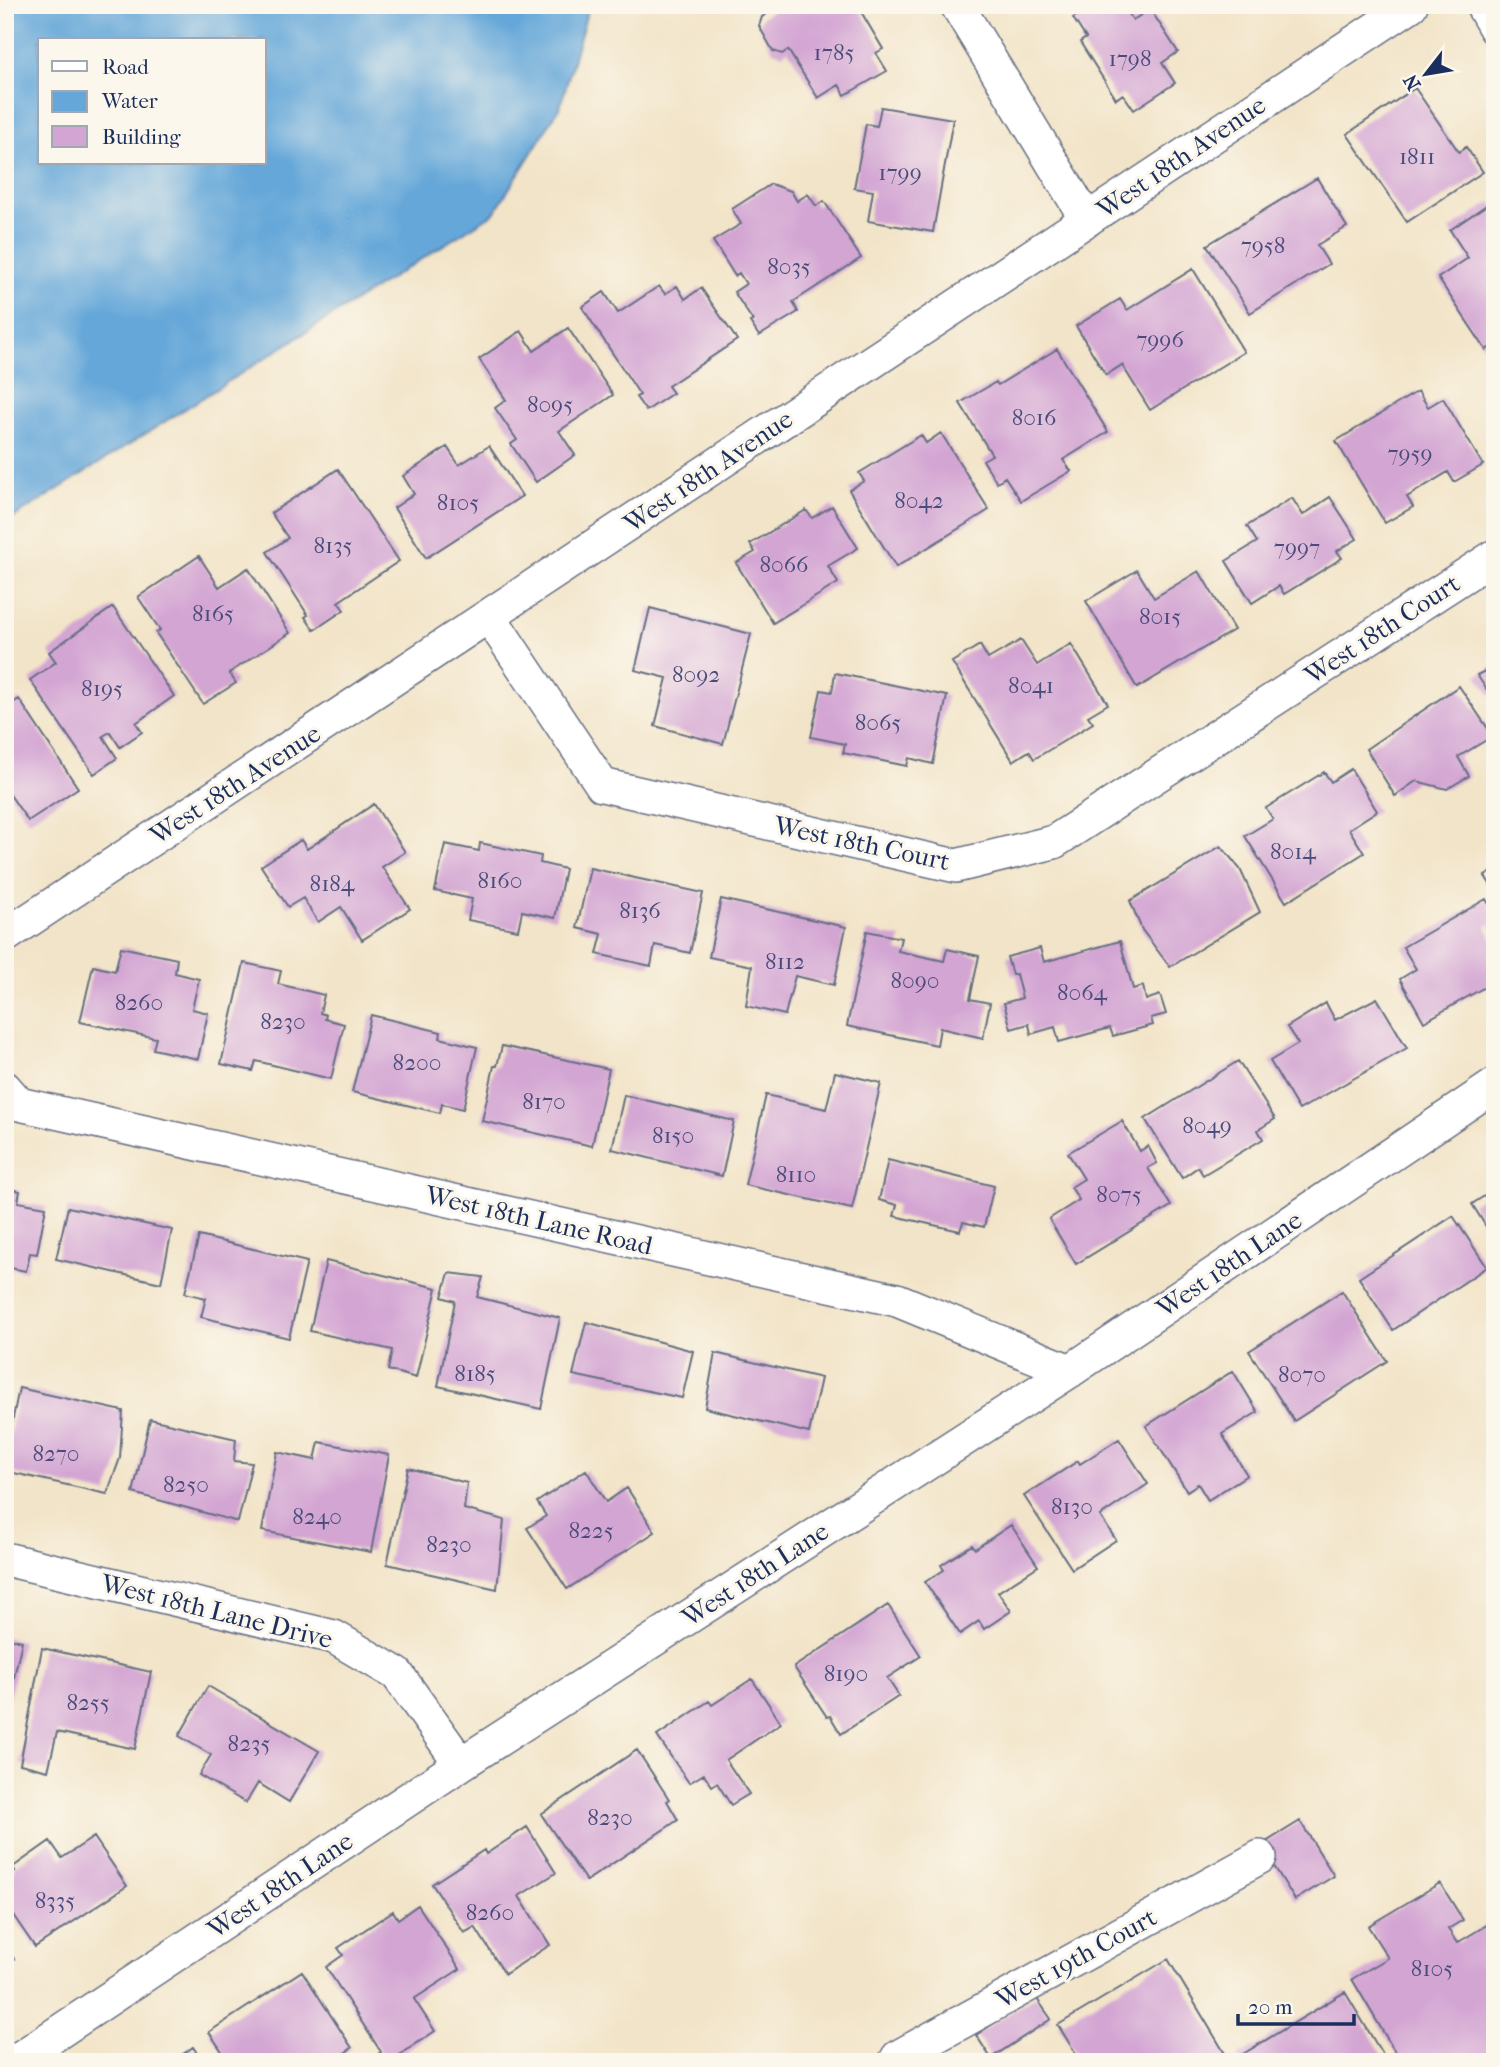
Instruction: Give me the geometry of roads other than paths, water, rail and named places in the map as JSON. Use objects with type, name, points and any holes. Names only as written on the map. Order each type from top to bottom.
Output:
[{"type":"street","points":[[957,5],[1087,220]]},
{"type":"street","name":"West 18th Avenue","points":[[5,936],[1410,5]]},
{"type":"street","points":[[1482,5],[1495,27]]},
{"type":"street","name":"West 18th Court","points":[[489,615],[602,785],[956,866],[1054,842],[1495,556]]},
{"type":"street","name":"West 18th Lane","points":[[14,2062],[461,1764],[1070,1371],[1495,1085]]},
{"type":"street","name":"West 18th Lane Road","points":[[5,1088],[19,1104],[897,1300],[1070,1371]]},
{"type":"street","name":"West 18th Lane Drive","points":[[5,1559],[334,1637],[397,1674],[461,1764]]},
{"type":"street","name":"West 19th Court","points":[[894,2062],[898,2057],[1260,1857]]},
{"type":"water","points":[[5,5],[589,5],[560,107],[494,213],[5,523]]}]
